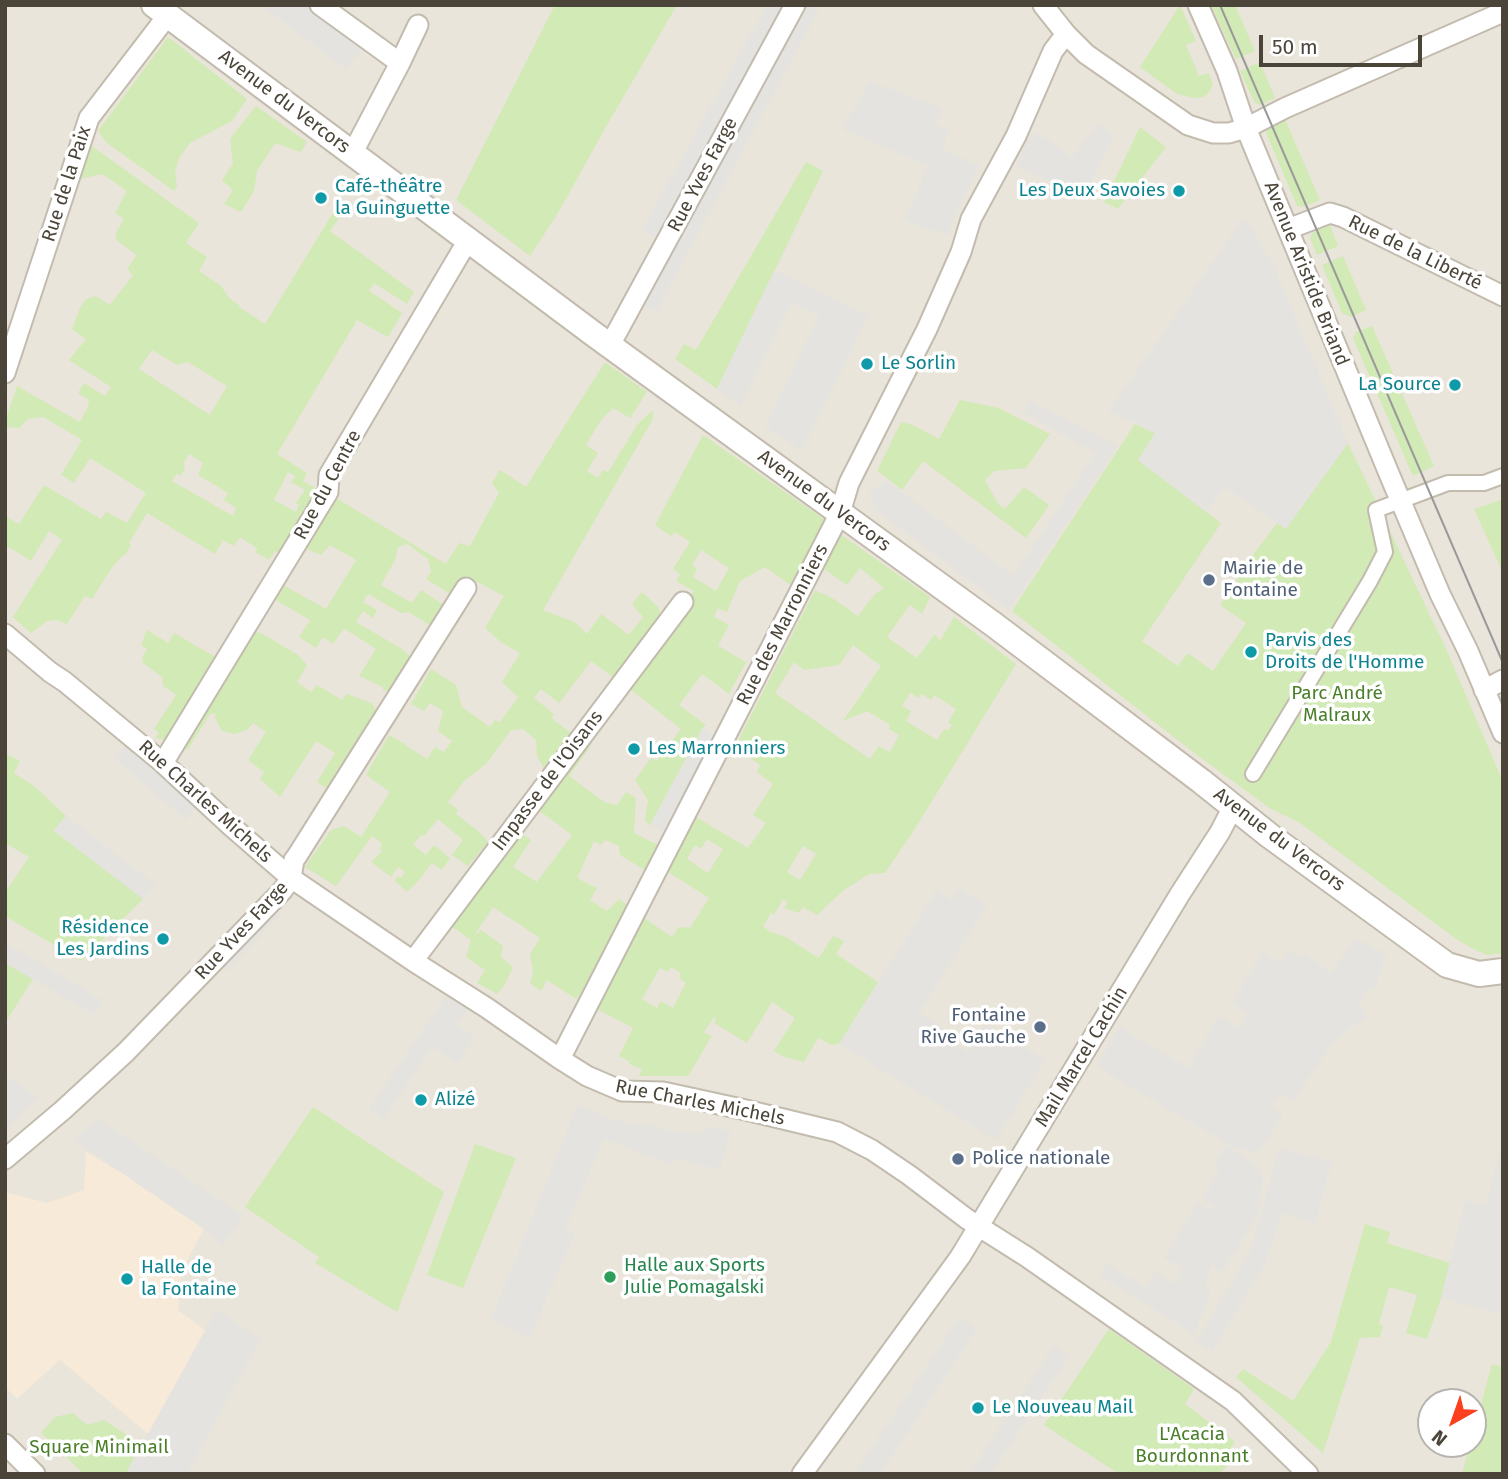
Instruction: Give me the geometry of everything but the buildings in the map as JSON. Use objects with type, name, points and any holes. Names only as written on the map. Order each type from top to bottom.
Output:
[{"type":"street","points":[[320,5],[400,63]]},
{"type":"street","name":"Rue Yves Farge","points":[[610,345],[795,5]]},
{"type":"street","points":[[1042,5],[1086,54],[1188,125],[1213,133],[1229,133],[1246,128],[1285,108],[1503,12]]},
{"type":"street","name":"Avenue Aristide Briand","points":[[1198,5],[1227,71],[1246,128],[1440,594],[1503,733]]},
{"type":"street","name":"Avenue du Vercors","points":[[161,10],[610,345],[993,624],[1281,844],[1447,965],[1479,974],[1503,971]]},
{"type":"street","name":"Rue de la Paix","points":[[5,373],[89,118],[161,10]]},
{"type":"street","points":[[352,154],[418,25]]},
{"type":"street","name":"Rue des Marronniers","points":[[560,1059],[840,513],[849,483],[927,329],[961,252],[971,219],[1016,136],[1053,51],[1066,34]]},
{"type":"street","name":"Rue de la Liberté","points":[[1288,229],[1330,213],[1343,217],[1503,296]]},
{"type":"street","name":"Rue du Centre","points":[[163,763],[328,492],[330,475],[470,241]]},
{"type":"street","points":[[1253,775],[1385,552],[1376,510],[1448,483],[1484,483],[1503,476]]},
{"type":"street","name":"Rue Yves Farge","points":[[5,1159],[126,1052],[276,897],[291,878],[294,860],[466,588]]},
{"type":"street","name":"Impasse de l'Oisans","points":[[413,961],[683,602]]},
{"type":"street","name":"Rue Charles Michels","points":[[5,634],[163,763],[291,878],[560,1059],[587,1076],[622,1091],[663,1092],[746,1110],[836,1132],[872,1150],[1233,1401],[1308,1474]]},
{"type":"street","points":[[1484,690],[1503,680]]},
{"type":"street","name":"Mail Marcel Cachin","points":[[802,1474],[960,1257],[1233,807]]},
{"type":"street","points":[[5,1444],[35,1474]]},
{"type":"shaded area","points":[[5,5],[1503,5],[1503,1474],[5,1474]]},
{"type":"shaded area","points":[[261,5],[304,5],[364,47],[346,69]]},
{"type":"shaded area","points":[[767,5],[785,5],[655,238],[642,230]]},
{"type":"shaded area","points":[[804,5],[821,5],[656,312],[642,305]]},
{"type":"shaded area","points":[[870,81],[942,108],[935,124],[949,130],[942,149],[979,165],[947,235],[904,221],[928,166],[842,129]]},
{"type":"shaded area","points":[[1098,124],[1114,136],[1083,197],[1016,166],[1031,133],[1046,138],[1072,157]]},
{"type":"shaded area","points":[[1243,219],[1253,230],[1273,265],[1348,443],[1286,529],[1225,487],[1206,512],[1138,460],[1155,433],[1109,411]]},
{"type":"shaded area","points":[[774,271],[868,316],[802,451],[765,426],[819,316],[792,303],[741,406],[717,389]]},
{"type":"shaded area","points":[[1031,401],[1118,446],[1009,610],[875,509],[870,491],[887,481],[1014,576],[1095,453],[1024,413]]},
{"type":"shaded area","points":[[702,729],[716,737],[665,832],[650,825]]},
{"type":"shaded area","points":[[126,745],[197,807],[186,820],[114,758]]},
{"type":"shaded area","points":[[66,816],[156,885],[143,899],[54,830]]},
{"type":"shaded area","points":[[959,888],[987,905],[919,1013],[947,1031],[944,1038],[967,1052],[985,1024],[1045,1060],[996,1140],[839,1044],[937,890],[951,900]]},
{"type":"shaded area","points":[[276,910],[281,914],[227,971],[222,967]]},
{"type":"shaded area","points":[[1356,938],[1386,954],[1375,989],[1367,990],[1359,1004],[1367,1018],[1346,1031],[1331,1045],[1293,1101],[1280,1094],[1271,1107],[1283,1115],[1258,1153],[1233,1147],[1112,1076],[1098,1064],[1119,1027],[1189,1068],[1218,1016],[1239,1028],[1248,1013],[1232,1004],[1262,952],[1282,963],[1289,951],[1300,957],[1304,952],[1331,973]]},
{"type":"shaded area","points":[[5,942],[102,1000],[95,1015],[5,963]]},
{"type":"shaded area","points":[[448,994],[469,1007],[457,1024],[474,1037],[459,1063],[433,1048],[383,1120],[369,1109]]},
{"type":"shaded area","points":[[5,1076],[38,1097],[5,1128]]},
{"type":"shaded area","points":[[578,1104],[611,1119],[657,1126],[663,1130],[700,1134],[706,1128],[731,1130],[720,1170],[677,1158],[670,1164],[604,1139],[565,1228],[575,1233],[529,1338],[491,1319]]},
{"type":"shaded area","points":[[98,1119],[243,1216],[223,1245],[204,1229],[74,1140]]},
{"type":"shaded area","points":[[1503,1140],[1503,1315],[1441,1298],[1465,1200],[1486,1206]]},
{"type":"shaded area","points":[[1227,1145],[1252,1162],[1263,1179],[1258,1215],[1222,1272],[1212,1264],[1205,1284],[1211,1292],[1194,1334],[1100,1276],[1106,1263],[1145,1287],[1155,1271],[1174,1284],[1183,1268],[1164,1258],[1198,1202],[1210,1211],[1215,1206],[1203,1199],[1220,1168],[1215,1162]]},
{"type":"shaded area","points":[[1279,1148],[1332,1161],[1315,1224],[1282,1213],[1265,1264],[1212,1352],[1196,1342],[1250,1252]]},
{"type":"shaded area","points":[[86,1152],[204,1229],[181,1272],[178,1310],[205,1330],[148,1434],[60,1360],[17,1399],[5,1387],[5,1192],[47,1203],[84,1190]]},
{"type":"shaded area","points":[[217,1310],[260,1339],[187,1474],[126,1474],[141,1444]]},
{"type":"shaded area","points":[[960,1317],[977,1329],[880,1474],[854,1474]]},
{"type":"shaded area","points":[[1054,1346],[1069,1356],[990,1474],[969,1474]]},
{"type":"green space","points":[[555,5],[677,5],[558,213],[530,256],[456,200]]},
{"type":"green space","points":[[1180,5],[1196,41],[1186,45],[1199,76],[1209,73],[1213,85],[1203,97],[1177,94],[1140,67]]},
{"type":"green space","points":[[1211,5],[1235,5],[1255,51],[1236,59]]},
{"type":"green space","points":[[168,37],[247,99],[232,121],[190,143],[179,158],[175,172],[177,186],[174,191],[107,143],[98,131]]},
{"type":"green space","points":[[1260,62],[1275,98],[1260,105],[1255,103],[1240,71]]},
{"type":"green space","points":[[256,106],[307,142],[301,152],[275,143],[257,171],[254,191],[241,212],[224,204],[233,190],[222,180],[233,164],[230,139]]},
{"type":"green space","points":[[1284,117],[1320,200],[1303,207],[1297,206],[1265,130],[1268,124]]},
{"type":"green space","points":[[1140,127],[1166,147],[1118,209],[1104,202]]},
{"type":"green space","points":[[89,144],[199,223],[186,243],[207,257],[199,271],[221,286],[239,307],[265,324],[339,203],[346,208],[330,231],[414,292],[407,304],[374,283],[369,291],[402,313],[388,337],[357,320],[277,454],[307,473],[303,481],[321,491],[282,555],[275,551],[269,560],[255,552],[258,549],[240,537],[234,546],[223,540],[215,554],[147,513],[129,543],[131,545],[126,554],[111,569],[92,599],[85,596],[67,624],[56,620],[47,621],[31,633],[13,617],[62,540],[49,531],[31,561],[5,545],[5,516],[19,524],[44,485],[101,519],[106,512],[127,523],[146,493],[90,458],[74,483],[61,475],[82,440],[43,417],[28,419],[19,428],[5,427],[17,386],[80,422],[89,400],[78,393],[84,383],[105,396],[111,387],[69,360],[86,339],[72,329],[85,300],[96,296],[110,305],[133,275],[127,269],[137,255],[116,240],[116,233],[124,219],[115,213],[127,191],[102,174],[80,179]],"holes":[[[152,350],[177,365],[188,362],[227,386],[210,415],[139,369]],[[189,454],[203,463],[198,475],[228,493],[224,500],[236,508],[233,516],[172,481],[176,474],[181,476],[185,468],[184,462]],[[288,472],[295,476],[291,482],[305,490],[296,503],[299,505],[296,512],[274,500]]]},
{"type":"green space","points":[[806,162],[823,171],[717,389],[675,359],[684,344],[696,350]]},
{"type":"green space","points":[[1330,225],[1338,246],[1317,255],[1310,238],[1312,233]]},
{"type":"green space","points":[[1343,256],[1366,310],[1351,317],[1342,313],[1322,265]]},
{"type":"green space","points":[[1372,326],[1434,466],[1413,476],[1353,338],[1356,332]]},
{"type":"green space","points":[[605,362],[647,392],[630,418],[613,408],[601,420],[586,445],[598,453],[587,471],[598,478],[603,470],[608,472],[638,424],[653,410],[653,419],[543,610],[574,622],[587,634],[601,614],[629,635],[643,617],[632,604],[642,592],[658,607],[664,621],[617,680],[591,661],[559,703],[541,689],[534,698],[554,714],[551,718],[575,736],[545,770],[537,756],[536,740],[523,729],[511,730],[487,763],[463,782],[448,802],[458,810],[456,814],[488,842],[468,866],[452,855],[463,840],[438,819],[413,845],[426,855],[434,845],[450,858],[442,870],[432,863],[407,892],[394,880],[398,876],[401,878],[405,872],[398,867],[391,877],[371,862],[382,851],[382,843],[372,836],[336,886],[305,867],[331,830],[344,826],[361,837],[390,792],[366,775],[389,735],[427,759],[435,747],[444,752],[452,741],[438,731],[443,711],[430,703],[424,711],[411,704],[431,669],[456,685],[462,707],[490,727],[495,720],[500,722],[518,697],[502,682],[520,653],[502,643],[485,628],[504,596],[466,576],[452,595],[426,579],[431,572],[428,559],[407,544],[398,547],[395,560],[381,585],[412,603],[421,590],[445,606],[433,627],[368,594],[363,602],[377,610],[373,618],[363,611],[356,622],[402,649],[413,659],[392,692],[383,690],[383,687],[359,676],[376,649],[345,629],[333,644],[323,637],[316,648],[299,637],[310,620],[274,599],[283,585],[326,609],[356,560],[330,545],[321,555],[305,548],[336,498],[446,564],[459,543],[470,546],[499,493],[492,483],[500,470],[526,487]]},
{"type":"green space","points":[[960,400],[999,408],[1050,434],[1026,468],[994,471],[985,480],[998,504],[1005,509],[1024,487],[1049,505],[1026,538],[923,461],[902,490],[877,471],[901,422],[913,425],[939,439]]},
{"type":"green space","name":"Parc André Malraux","points":[[1135,424],[1155,433],[1138,460],[1221,523],[1142,641],[1178,666],[1188,653],[1213,671],[1246,623],[1220,605],[1277,523],[1286,528],[1348,443],[1447,651],[1503,782],[1503,953],[1488,955],[1459,941],[1300,823],[1271,809],[1197,755],[1012,611]]},
{"type":"green space","points":[[703,435],[828,522],[795,588],[765,567],[740,581],[727,612],[718,608],[714,617],[729,625],[718,646],[746,662],[729,694],[702,674],[679,705],[706,725],[650,825],[645,820],[648,800],[635,780],[651,758],[657,761],[681,729],[625,685],[694,591],[676,581],[680,574],[673,569],[690,542],[675,532],[671,536],[655,525]],"holes":[[[701,550],[729,568],[716,591],[693,577],[697,569],[692,565]]]},
{"type":"green space","points":[[1503,499],[1503,573],[1474,509]]},
{"type":"green space","points":[[840,534],[930,597],[922,614],[910,605],[887,637],[917,658],[935,634],[940,641],[954,617],[1016,664],[885,873],[869,874],[844,890],[817,915],[803,907],[799,913],[784,908],[788,902],[783,899],[774,915],[771,913],[763,926],[819,958],[833,936],[844,941],[836,954],[878,982],[839,1044],[831,1045],[818,1038],[804,1062],[784,1057],[774,1051],[795,1018],[772,1002],[747,1043],[714,1023],[714,1017],[704,1032],[710,1036],[713,1034],[688,1076],[639,1076],[642,1069],[619,1056],[633,1028],[597,1009],[644,918],[672,937],[679,927],[690,928],[709,898],[668,872],[696,817],[748,848],[766,823],[753,815],[773,784],[757,772],[760,765],[735,747],[815,590],[834,599],[858,616],[874,595],[884,588],[860,568],[847,585],[824,569]],"holes":[[[853,645],[881,666],[843,721],[867,711],[890,725],[889,729],[899,735],[890,752],[879,746],[870,759],[775,693],[794,662],[804,670],[839,665]],[[910,693],[919,698],[922,694],[931,700],[934,695],[956,709],[948,722],[952,725],[948,731],[944,729],[937,740],[906,721],[911,711],[902,706]],[[707,839],[723,849],[708,873],[687,859],[695,845],[701,849]],[[803,846],[816,854],[800,880],[787,872]],[[671,967],[681,973],[679,978],[686,983],[673,1008],[661,1001],[657,1008],[642,999],[660,968],[668,972]]]},
{"type":"green space","points":[[147,630],[168,643],[174,633],[217,658],[168,741],[155,738],[159,733],[154,729],[176,695],[163,686],[162,677],[143,663],[142,658],[147,649],[141,645]]},
{"type":"green space","points":[[252,631],[261,633],[298,655],[307,665],[297,682],[311,692],[317,685],[342,700],[347,694],[371,703],[380,715],[330,790],[317,782],[335,753],[316,741],[280,797],[260,779],[264,772],[248,760],[266,732],[253,723],[248,729],[235,734],[222,731],[215,718],[216,714],[210,714],[189,748],[186,750],[181,745]]},
{"type":"green space","points":[[588,744],[591,746],[569,776],[604,802],[617,805],[626,792],[636,798],[634,833],[658,845],[645,870],[620,855],[619,846],[605,840],[601,845],[594,841],[577,878],[597,888],[590,900],[607,911],[619,899],[628,906],[576,999],[547,980],[541,991],[530,983],[533,973],[530,954],[540,938],[493,907],[474,936],[481,930],[503,946],[501,957],[513,967],[497,994],[477,983],[485,970],[466,957],[471,940],[448,924],[516,830],[531,840],[513,867],[537,882],[572,835],[537,809]]},
{"type":"green space","points":[[5,753],[20,761],[14,773],[34,786],[66,816],[54,831],[143,899],[81,961],[5,916],[5,893],[29,857],[5,843]]},
{"type":"green space","points":[[5,963],[33,979],[5,1023]]},
{"type":"green space","points":[[313,1107],[444,1192],[397,1312],[315,1263],[319,1257],[245,1207]]},
{"type":"green space","points":[[475,1144],[516,1158],[463,1288],[427,1275]]},
{"type":"green space","points":[[1365,1224],[1390,1232],[1387,1243],[1450,1263],[1427,1339],[1406,1333],[1417,1295],[1389,1287],[1379,1324],[1383,1326],[1380,1337],[1360,1338],[1323,1453],[1236,1377],[1243,1369],[1293,1401],[1331,1342]]},
{"type":"green space","name":"L'Acacia Bourdonnant","points":[[1109,1329],[1194,1389],[1185,1404],[1235,1442],[1225,1455],[1232,1460],[1220,1474],[1119,1474],[1044,1425]]},
{"type":"green space","points":[[1492,1364],[1503,1367],[1503,1474],[1462,1474],[1466,1458],[1487,1458],[1485,1388]]},
{"type":"green space","name":"Square Minimail","points":[[73,1413],[87,1425],[104,1420],[141,1444],[126,1474],[84,1474],[41,1433],[55,1417]]},
{"type":"tram line","points":[[1220,5],[1503,663]]},
{"type":"place","name":"Les Deux Savoies","points":[[1179,191]]},
{"type":"place","name":"Café-théâtre la Guinguette","points":[[321,198]]},
{"type":"place","name":"Le Sorlin","points":[[867,364]]},
{"type":"place","name":"La Source","points":[[1455,385]]},
{"type":"place","name":"Mairie de Fontaine","points":[[1209,580]]},
{"type":"place","name":"Parvis des Droits de l'Homme","points":[[1251,652]]},
{"type":"place","name":"Les Marronniers","points":[[634,749]]},
{"type":"place","name":"Résidence Les Jardins","points":[[163,939]]},
{"type":"place","name":"Fontaine Rive Gauche","points":[[1040,1027]]},
{"type":"place","name":"Alizé","points":[[421,1100]]},
{"type":"place","name":"Police nationale","points":[[958,1159]]},
{"type":"place","name":"Halle aux Sports Julie Pomagalski","points":[[610,1277]]},
{"type":"place","name":"Halle de la Fontaine","points":[[127,1279]]},
{"type":"place","name":"Le Nouveau Mail","points":[[978,1408]]}]
